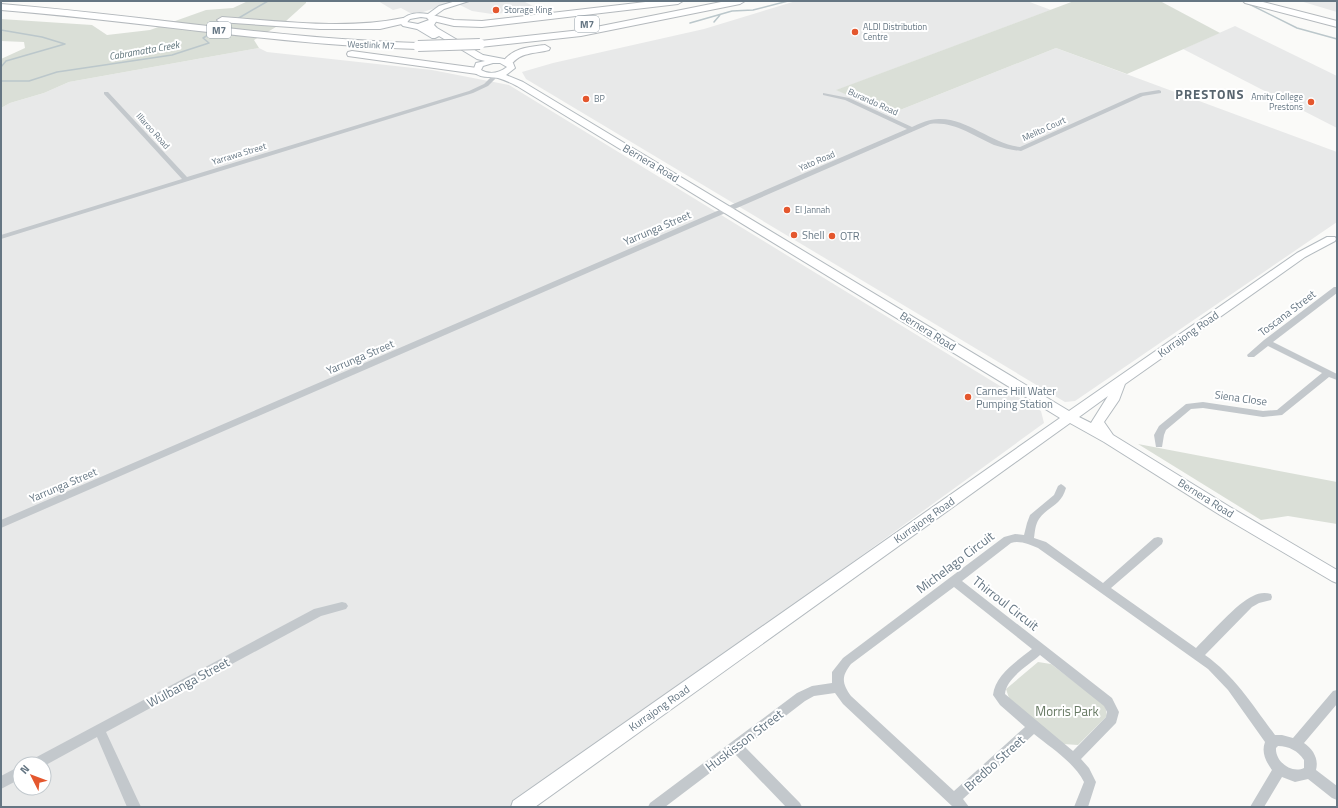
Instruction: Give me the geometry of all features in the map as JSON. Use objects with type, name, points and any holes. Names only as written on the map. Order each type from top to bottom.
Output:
[{"type":"highway","name":"Westlink M7","points":[[7,1],[51,3],[299,28],[350,36],[408,38],[468,37],[572,27],[705,1]]},
{"type":"highway","points":[[431,19],[454,23],[475,24],[584,13],[678,1]]},
{"type":"highway","name":"Westlink M7","points":[[1,7],[73,12],[281,40],[343,44],[418,46],[480,44],[537,39],[588,32],[740,1]]},
{"type":"highway","points":[[509,66],[514,56],[523,52],[591,39],[748,1]]},
{"type":"highway","points":[[1248,1],[1311,16],[1337,24]]},
{"type":"highway","points":[[1279,2],[1337,17]]},
{"type":"highway","points":[[158,14],[188,17]]},
{"type":"highway","points":[[211,19],[299,28],[380,26],[403,21]]},
{"type":"highway","points":[[281,40],[367,56],[479,71]]},
{"type":"main road","points":[[465,1],[435,11],[430,25],[434,30],[480,57],[509,66],[506,72],[496,75],[479,71]]},
{"type":"main road","points":[[451,5],[408,17],[403,21],[405,24],[424,29],[467,55],[476,61],[479,71]]},
{"type":"main road","points":[[417,15],[431,19]]},
{"type":"main road","points":[[412,26],[422,25],[431,19]]},
{"type":"main road","points":[[479,71],[483,63],[496,61]]},
{"type":"main road","name":"Bernera Road","points":[[509,66],[520,82],[517,84]]},
{"type":"main road","name":"Bernera Road","points":[[496,75],[510,79],[728,209],[1070,418],[1109,439],[1225,511],[1337,577]]},
{"type":"main road","points":[[485,85],[500,81],[517,84]]},
{"type":"main road","name":"Kurrajong Road","points":[[520,807],[1119,382],[1301,255],[1335,238]]},
{"type":"main road","points":[[1109,439],[1098,426],[1097,422],[1113,400],[1119,382]]},
{"type":"street","points":[[479,71],[485,79],[485,85]]},
{"type":"street","name":"Yarrawa Street","points":[[1,237],[471,92],[485,85],[496,75]]},
{"type":"street","name":"Melito Court","points":[[912,129],[933,121],[946,122],[1003,146],[1021,149],[1029,147],[1142,94],[1159,92]]},
{"type":"street","name":"Illaroo Road","points":[[106,93],[186,180]]},
{"type":"street","name":"Burando Road","points":[[825,94],[847,100],[912,129]]},
{"type":"street","name":"Yato Road","points":[[728,209],[912,129]]},
{"type":"street","name":"Yarrunga Street","points":[[1,524],[728,209]]},
{"type":"street","name":"Toscana Street","points":[[1251,355],[1337,289]]},
{"type":"street","points":[[1267,342],[1337,377]]},
{"type":"street","name":"Siena Close","points":[[1159,445],[1159,435],[1162,428],[1189,406],[1203,404],[1263,414],[1279,413],[1328,373]]},
{"type":"street","points":[[1028,540],[1031,524],[1034,518],[1056,500],[1061,493],[1061,488]]},
{"type":"street","name":"Michelago Circuit","points":[[838,687],[838,672],[843,665],[953,580],[1008,540],[1015,538],[1028,540],[1042,545],[1197,655],[1226,679],[1273,742]]},
{"type":"street","points":[[1103,589],[1158,541]]},
{"type":"street","name":"Thirroul Circuit","points":[[953,580],[1104,697],[1108,702],[1113,712],[1110,722],[1073,759]]},
{"type":"street","points":[[1197,655],[1248,604],[1256,599],[1267,597]]},
{"type":"street","name":"Wulbanga Street","points":[[50,756],[318,612],[342,606]]},
{"type":"street","points":[[1041,648],[1003,681],[999,689],[1000,698],[1073,759],[1085,772],[1090,782],[1081,807]]},
{"type":"street","points":[[838,687],[850,704],[958,803]]},
{"type":"street","name":"Huskisson Street","points":[[655,807],[807,693],[838,687]]},
{"type":"street","points":[[1295,744],[1337,695]]},
{"type":"street","name":"Bredbo Street","points":[[958,803],[1033,727]]},
{"type":"street","points":[[99,729],[134,807]]},
{"type":"street","points":[[1282,740],[1295,744],[1303,749],[1310,760],[1311,767],[1309,772],[1298,775],[1290,774],[1280,769],[1270,757],[1268,751],[1270,745],[1273,742],[1282,740]]},
{"type":"street","points":[[736,746],[795,807]]},
{"type":"street","points":[[1257,807],[1280,769]]},
{"type":"street","points":[[1309,772],[1337,794]]},
{"type":"street","points":[[1,783],[12,777]]},
{"type":"shaded area","points":[[378,1],[523,1],[541,10],[492,14],[472,11],[454,2],[420,13],[412,14],[401,8],[393,10]]},
{"type":"shaded area","points":[[796,1],[1027,1],[1051,10],[837,90],[890,114],[1056,48],[1337,152],[1337,222],[1075,401],[1065,402],[526,79],[522,72],[553,63],[704,29]]},
{"type":"shaded area","points":[[1300,1],[1337,1],[1337,12]]},
{"type":"shaded area","name":"Amity College Prestons","points":[[1235,26],[1337,76],[1337,128],[1183,49]]},
{"type":"shaded area","points":[[259,48],[267,52],[432,70],[509,85],[1041,411],[1044,423],[516,807],[1,807],[1,108],[10,103],[44,93],[69,82]]},
{"type":"green space","points":[[248,1],[306,1],[306,3],[286,21],[254,40],[259,48],[69,82],[44,93],[10,103],[1,108],[1,59],[25,48],[24,42],[1,41],[1,19],[92,25],[107,35],[150,30],[206,10],[233,8]]},
{"type":"green space","points":[[1074,1],[1160,1],[1220,33],[1127,74],[1056,48],[890,114],[836,90]]},
{"type":"green space","points":[[1138,444],[1337,482],[1337,524],[1288,516],[1261,520]]},
{"type":"green space","name":"Morris Park","points":[[1038,662],[1051,664],[1105,705],[1107,716],[1078,745],[1063,744],[1010,701],[1006,689]]},
{"type":"waterway","name":"Cabramatta Creek","points":[[237,19],[268,1]]},
{"type":"waterway","points":[[690,23],[732,11],[753,10],[788,1]]},
{"type":"waterway","points":[[1243,1],[1297,28],[1337,39]]},
{"type":"waterway","points":[[714,22],[720,15]]},
{"type":"waterway","name":"Cabramatta Creek","points":[[219,29],[232,22]]},
{"type":"waterway","points":[[1,30],[42,37],[65,44],[6,61],[1,67]]},
{"type":"waterway","name":"Cabramatta Creek","points":[[1,81],[29,81],[57,72],[172,55],[209,43],[203,38],[215,31]]},
{"type":"place","name":"Storage King","points":[[496,10]]},
{"type":"place","name":"ALDI Distribution Centre","points":[[855,32]]},
{"type":"place","name":"BP","points":[[586,99]]},
{"type":"place","name":"Amity College Prestons","points":[[1311,102]]},
{"type":"place","name":"El Jannah","points":[[787,210]]},
{"type":"place","name":"Shell","points":[[794,235]]},
{"type":"place","name":"OTR","points":[[832,236]]},
{"type":"place","name":"Carnes Hill Water Pumping Station","points":[[968,397]]},
{"type":"district","name":"PRESTONS","points":[[1210,94]]}]
